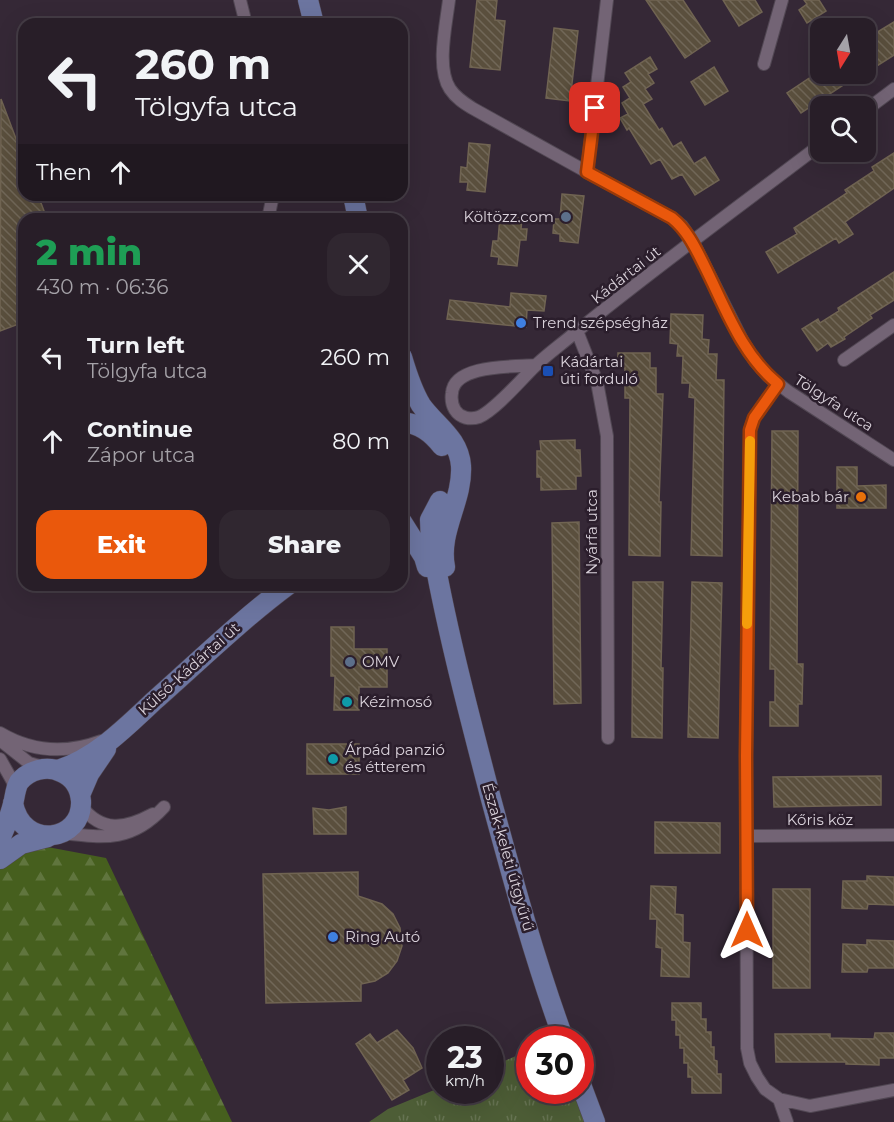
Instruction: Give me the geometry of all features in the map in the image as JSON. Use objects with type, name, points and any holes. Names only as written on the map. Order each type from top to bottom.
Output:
[{"type":"main road","points":[[309,0],[313,18]]},
{"type":"main road","points":[[408,374],[415,394],[426,411],[447,432],[459,454],[460,480],[443,553],[457,623],[460,651],[459,673]]},
{"type":"main road","name":"Észak-keleti útgyűrű","points":[[408,404],[426,429],[443,447],[448,458],[449,481],[430,520],[431,541],[459,673],[518,899],[559,1026]]},
{"type":"main road","points":[[408,423],[426,429]]},
{"type":"main road","points":[[408,520],[424,516],[440,501]]},
{"type":"main road","name":"Észak-keleti útgyűrű","points":[[408,532],[424,557],[450,654],[459,673]]},
{"type":"main road","points":[[408,552],[417,559],[430,576]]},
{"type":"main road","points":[[250,613],[270,591]]},
{"type":"main road","points":[[250,613],[280,591]]},
{"type":"main road","name":"Külső-Kádártai út","points":[[0,839],[19,782],[37,770],[73,765],[88,757],[250,613]]},
{"type":"main road","name":"Külső-Kádártai út","points":[[56,835],[71,826],[78,817],[80,800],[89,774],[123,728]]},
{"type":"main road","points":[[53,769],[68,775],[76,784],[80,800]]},
{"type":"main road","points":[[14,798],[15,813],[20,823],[39,835],[56,835]]},
{"type":"main road","points":[[0,859],[21,844],[56,835]]},
{"type":"main road","points":[[588,1104],[595,1122]]},
{"type":"street","points":[[240,0],[244,18]]},
{"type":"street","name":"Tölgyfa utca","points":[[449,0],[443,65],[445,79],[460,100],[672,218],[682,226],[693,242],[743,342],[755,361],[778,384],[894,460]]},
{"type":"street","points":[[587,172],[607,0]]},
{"type":"street","points":[[764,64],[782,0]]},
{"type":"street","points":[[876,102],[894,88]]},
{"type":"street","name":"Kádártai út","points":[[536,365],[479,370],[465,375],[452,388],[451,399],[454,409],[460,416],[469,419],[488,411],[536,365],[577,331],[810,153]]},
{"type":"street","points":[[844,360],[894,325]]},
{"type":"street","name":"Nyárfa utca","points":[[577,331],[597,382],[607,436],[608,738]]},
{"type":"street","points":[[778,384],[754,418],[750,430],[746,836],[747,1048],[756,1077],[765,1089],[779,1099],[810,1106],[894,1090]]},
{"type":"street","points":[[0,733],[15,742],[36,748],[63,750],[87,746],[123,728]]},
{"type":"street","points":[[0,740],[29,763],[53,769]]},
{"type":"street","points":[[0,759],[12,782],[14,798]]},
{"type":"street","points":[[56,835],[99,837],[131,832],[144,826],[164,807],[128,824],[112,826],[99,824],[80,800]]},
{"type":"street","name":"Kőris köz","points":[[746,836],[894,835]]},
{"type":"street","points":[[779,1099],[787,1122]]},
{"type":"green space","points":[[10,840],[106,858],[232,1122],[0,1122],[0,850]]},
{"type":"green space","points":[[516,1056],[516,1104],[585,1104],[592,1122],[369,1122],[388,1109],[426,1093],[426,1104],[504,1104],[504,1061]]},
{"type":"building","points":[[477,0],[497,0],[495,20],[505,21],[500,70],[470,67]]},
{"type":"building","points":[[646,0],[683,0],[710,41],[685,58]]},
{"type":"building","points":[[723,0],[755,0],[762,12],[739,26]]},
{"type":"building","points":[[804,0],[819,0],[826,11],[815,18],[810,18],[807,23],[799,10],[807,4]]},
{"type":"building","points":[[894,22],[894,55],[876,67],[876,33]]},
{"type":"building","points":[[554,28],[578,31],[570,101],[546,98]]},
{"type":"building","points":[[650,57],[657,69],[648,74],[654,83],[645,89],[652,99],[643,104],[659,130],[662,128],[673,147],[681,142],[694,164],[705,157],[719,180],[695,195],[682,174],[672,179],[660,159],[651,164],[629,128],[627,130],[620,118],[628,114],[622,103],[630,98],[623,87],[631,82],[625,73]]},
{"type":"building","points":[[714,67],[728,91],[705,105],[691,82]]},
{"type":"building","points":[[810,78],[810,84],[845,84],[827,96],[810,96],[810,107],[801,113],[787,93]]},
{"type":"building","points":[[1,99],[18,144],[18,201],[40,201],[45,213],[18,213],[18,324],[0,331]]},
{"type":"building","points":[[469,143],[490,145],[485,192],[467,190],[468,182],[460,182],[461,167],[467,168]]},
{"type":"building","points":[[894,153],[894,188],[845,222],[853,234],[839,243],[836,238],[778,273],[766,252],[797,234],[794,228],[847,193],[845,190],[874,171],[872,167]]},
{"type":"building","points":[[562,194],[584,196],[578,243],[560,241],[560,234],[553,233],[554,219],[560,219]]},
{"type":"building","points":[[500,216],[522,218],[521,229],[527,229],[526,240],[520,240],[517,266],[498,264],[499,257],[491,256],[493,241],[498,241]]},
{"type":"building","points":[[894,272],[894,300],[870,315],[872,318],[844,337],[845,339],[831,347],[828,343],[817,351],[802,329],[818,319],[820,323],[839,311],[838,308]]},
{"type":"building","points":[[511,293],[546,296],[544,311],[527,310],[526,327],[447,319],[450,300],[510,307]]},
{"type":"building","points":[[671,314],[703,315],[702,339],[709,340],[708,354],[717,354],[716,380],[724,380],[722,556],[691,555],[695,398],[689,397],[690,383],[682,383],[683,356],[677,356],[678,344],[670,343]]},
{"type":"building","points":[[618,353],[650,353],[650,368],[656,368],[656,394],[663,394],[659,502],[661,502],[660,556],[629,555],[630,398],[625,398],[625,368],[618,368]]},
{"type":"building","points":[[772,431],[798,431],[797,664],[803,664],[802,704],[798,704],[798,726],[770,726],[770,702],[775,702],[775,669],[770,669]]},
{"type":"building","points":[[575,440],[575,450],[580,450],[581,476],[576,476],[576,489],[541,490],[541,477],[537,477],[537,451],[541,451],[540,441]]},
{"type":"building","name":"Kebab bár","points":[[837,467],[857,467],[857,486],[886,485],[886,508],[837,508]]},
{"type":"building","points":[[579,522],[581,703],[554,704],[552,523]]},
{"type":"building","points":[[633,582],[663,582],[662,738],[632,737]]},
{"type":"building","points":[[692,582],[722,583],[718,738],[688,737]]},
{"type":"building","points":[[331,627],[354,627],[354,649],[387,649],[387,687],[359,687],[359,710],[334,710],[335,676],[331,676]]},
{"type":"building","name":"Árpád panzió és étterem","points":[[307,744],[359,744],[359,774],[307,774]]},
{"type":"building","points":[[881,776],[881,805],[774,807],[773,777]]},
{"type":"building","points":[[346,807],[346,834],[314,834],[313,808],[329,810]]},
{"type":"building","points":[[655,822],[720,823],[720,853],[655,853]]},
{"type":"building","name":"Ring Autó","points":[[358,872],[358,896],[382,904],[393,914],[400,928],[402,946],[397,961],[388,973],[375,981],[361,984],[361,1001],[266,1003],[263,874]]},
{"type":"building","points":[[867,876],[894,877],[894,905],[868,904],[867,909],[842,908],[843,881],[867,881]]},
{"type":"building","points":[[651,886],[676,887],[675,914],[683,915],[683,942],[690,943],[689,977],[661,976],[662,948],[656,947],[657,919],[650,919]]},
{"type":"building","points":[[773,889],[810,889],[810,988],[773,988]]},
{"type":"building","points":[[867,940],[894,941],[894,968],[868,968],[867,972],[842,972],[843,944],[867,945]]},
{"type":"building","points":[[672,1003],[701,1003],[701,1019],[706,1019],[706,1032],[711,1032],[711,1047],[714,1047],[717,1074],[721,1074],[721,1093],[692,1093],[692,1077],[688,1077],[688,1063],[684,1063],[684,1048],[680,1048],[680,1035],[676,1035],[676,1020],[672,1020]]},
{"type":"building","points":[[397,1030],[413,1048],[422,1068],[403,1080],[409,1090],[392,1100],[356,1044],[370,1034],[377,1043]]},
{"type":"building","points":[[875,1033],[894,1033],[894,1058],[879,1058],[879,1065],[846,1064],[846,1062],[776,1062],[775,1034],[830,1034],[830,1038],[874,1039]]},
{"type":"slow traffic","points":[[747,624],[750,441]]},
{"type":"place","name":"Költözz.com","points":[[566,217]]},
{"type":"place","name":"Trend szépségház","points":[[521,323]]},
{"type":"place","name":"Kádártai úti forduló","points":[[548,371]]},
{"type":"place","name":"Kebab bár","points":[[861,497]]},
{"type":"place","name":"OMV","points":[[350,662]]},
{"type":"place","name":"Kézimosó","points":[[347,702]]},
{"type":"place","name":"Árpád panzió és étterem","points":[[333,759]]},
{"type":"place","name":"Ring Autó","points":[[333,937]]},
{"type":"route","points":[[595,108],[587,172],[672,218],[682,226],[693,242],[743,342],[755,361],[778,384],[754,418],[750,430],[746,756],[747,930]]}]
